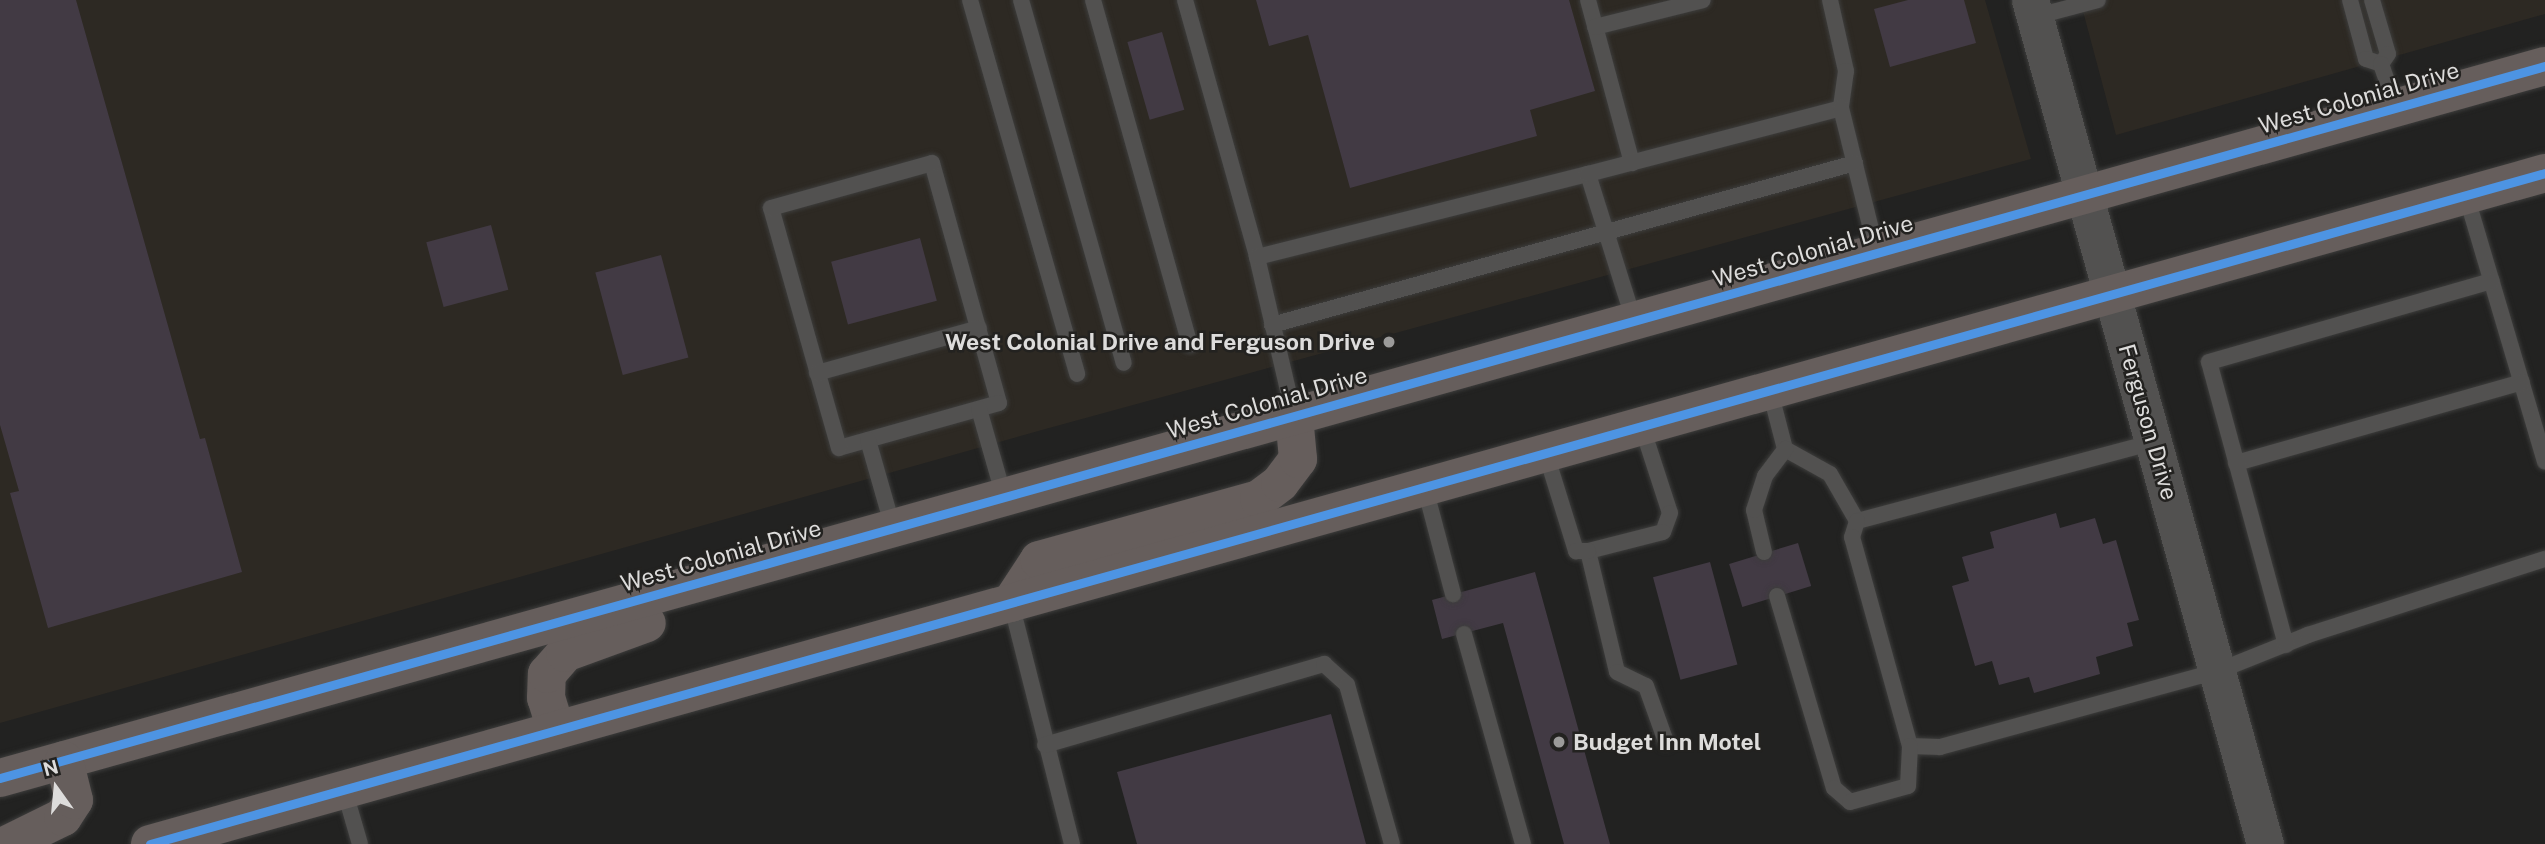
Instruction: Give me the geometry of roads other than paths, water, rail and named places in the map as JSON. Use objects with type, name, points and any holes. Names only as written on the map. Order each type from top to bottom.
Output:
[{"type":"highway","name":"West Colonial Drive","points":[[0,778],[2545,66]]},
{"type":"highway","points":[[150,844],[2545,173]]},
{"type":"highway","points":[[1011,603],[1039,560],[1259,499],[1279,484],[1298,459],[1294,416]]},
{"type":"highway","points":[[556,730],[546,698],[547,674],[565,653],[600,638],[812,574],[842,542]]},
{"type":"highway","points":[[8,844],[63,817],[74,800],[64,760]]},
{"type":"street","name":"Ferguson Drive","points":[[2032,9],[2265,844]]},
{"type":"lane","points":[[970,0],[1077,374]]},
{"type":"lane","points":[[1021,0],[1124,363]]},
{"type":"lane","points":[[1093,0],[1190,345]]},
{"type":"lane","points":[[1185,0],[1257,257],[1294,416]]},
{"type":"lane","points":[[1588,0],[1632,163]]},
{"type":"lane","points":[[1595,27],[1703,0]]},
{"type":"lane","points":[[1830,0],[1846,71],[1841,108],[1877,253]]},
{"type":"lane","points":[[2032,9],[2098,0]]},
{"type":"lane","points":[[2372,4],[2388,54],[2381,64],[2366,59],[2351,6],[2372,4]]},
{"type":"lane","points":[[2381,64],[2396,107]]},
{"type":"lane","points":[[1257,257],[1841,108]]},
{"type":"lane","points":[[932,163],[999,403],[839,448],[817,373],[771,208],[932,163]]},
{"type":"lane","points":[[1272,325],[1855,163]]},
{"type":"lane","points":[[1588,174],[1634,321]]},
{"type":"lane","points":[[2466,195],[2545,462]]},
{"type":"lane","points":[[2286,645],[2209,362],[2492,281]]},
{"type":"lane","points":[[817,373],[979,328]]},
{"type":"lane","points":[[2236,463],[2522,382]]},
{"type":"lane","points":[[1770,391],[1785,449],[1829,474],[1857,521],[1852,537],[1910,746],[1908,786],[1850,802],[1833,788],[1777,596]]},
{"type":"lane","points":[[979,409],[1004,497]]},
{"type":"lane","points":[[1546,454],[1576,551],[1588,551],[1664,532],[1671,513],[1642,427]]},
{"type":"lane","points":[[868,440],[893,528]]},
{"type":"lane","points":[[1857,521],[2154,442]]},
{"type":"lane","points":[[1764,552],[1754,510],[1765,476],[1785,449]]},
{"type":"lane","points":[[1425,488],[1453,594]]},
{"type":"lane","points":[[1588,551],[1617,672],[1646,686],[1666,742]]},
{"type":"lane","points":[[1910,746],[1940,747],[2218,671],[2286,645],[2545,559]]},
{"type":"lane","points":[[1011,603],[1072,844]]},
{"type":"lane","points":[[1464,634],[1523,844]]},
{"type":"lane","points":[[1045,745],[1324,664],[1347,685],[1392,844]]},
{"type":"lane","points":[[344,789],[360,844]]},
{"type":"place","name":"West Colonial Drive and Ferguson Drive","points":[[1389,342]]},
{"type":"place","name":"Budget Inn Motel","points":[[1559,742]]}]
